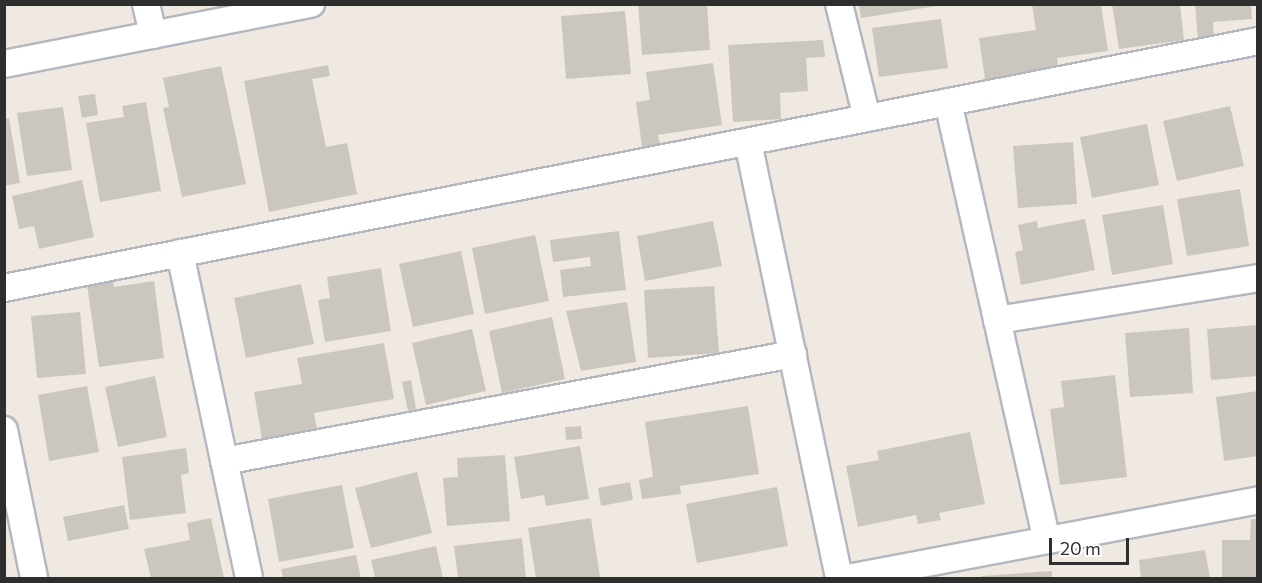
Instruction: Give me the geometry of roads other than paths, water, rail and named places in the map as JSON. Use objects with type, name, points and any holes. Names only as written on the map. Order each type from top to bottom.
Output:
[{"type":"street","points":[[146,4],[153,35]]},
{"type":"street","points":[[4,64],[311,4]]},
{"type":"street","points":[[839,4],[867,118]]},
{"type":"street","points":[[4,288],[1257,41]]},
{"type":"street","points":[[948,102],[1047,540]]},
{"type":"street","points":[[748,142],[839,579]]},
{"type":"street","points":[[180,254],[249,579]]},
{"type":"street","points":[[997,320],[1257,278]]},
{"type":"street","points":[[224,461],[793,354]]},
{"type":"street","points":[[4,430],[34,579]]},
{"type":"street","points":[[847,579],[942,570],[1047,540],[1257,500]]}]
